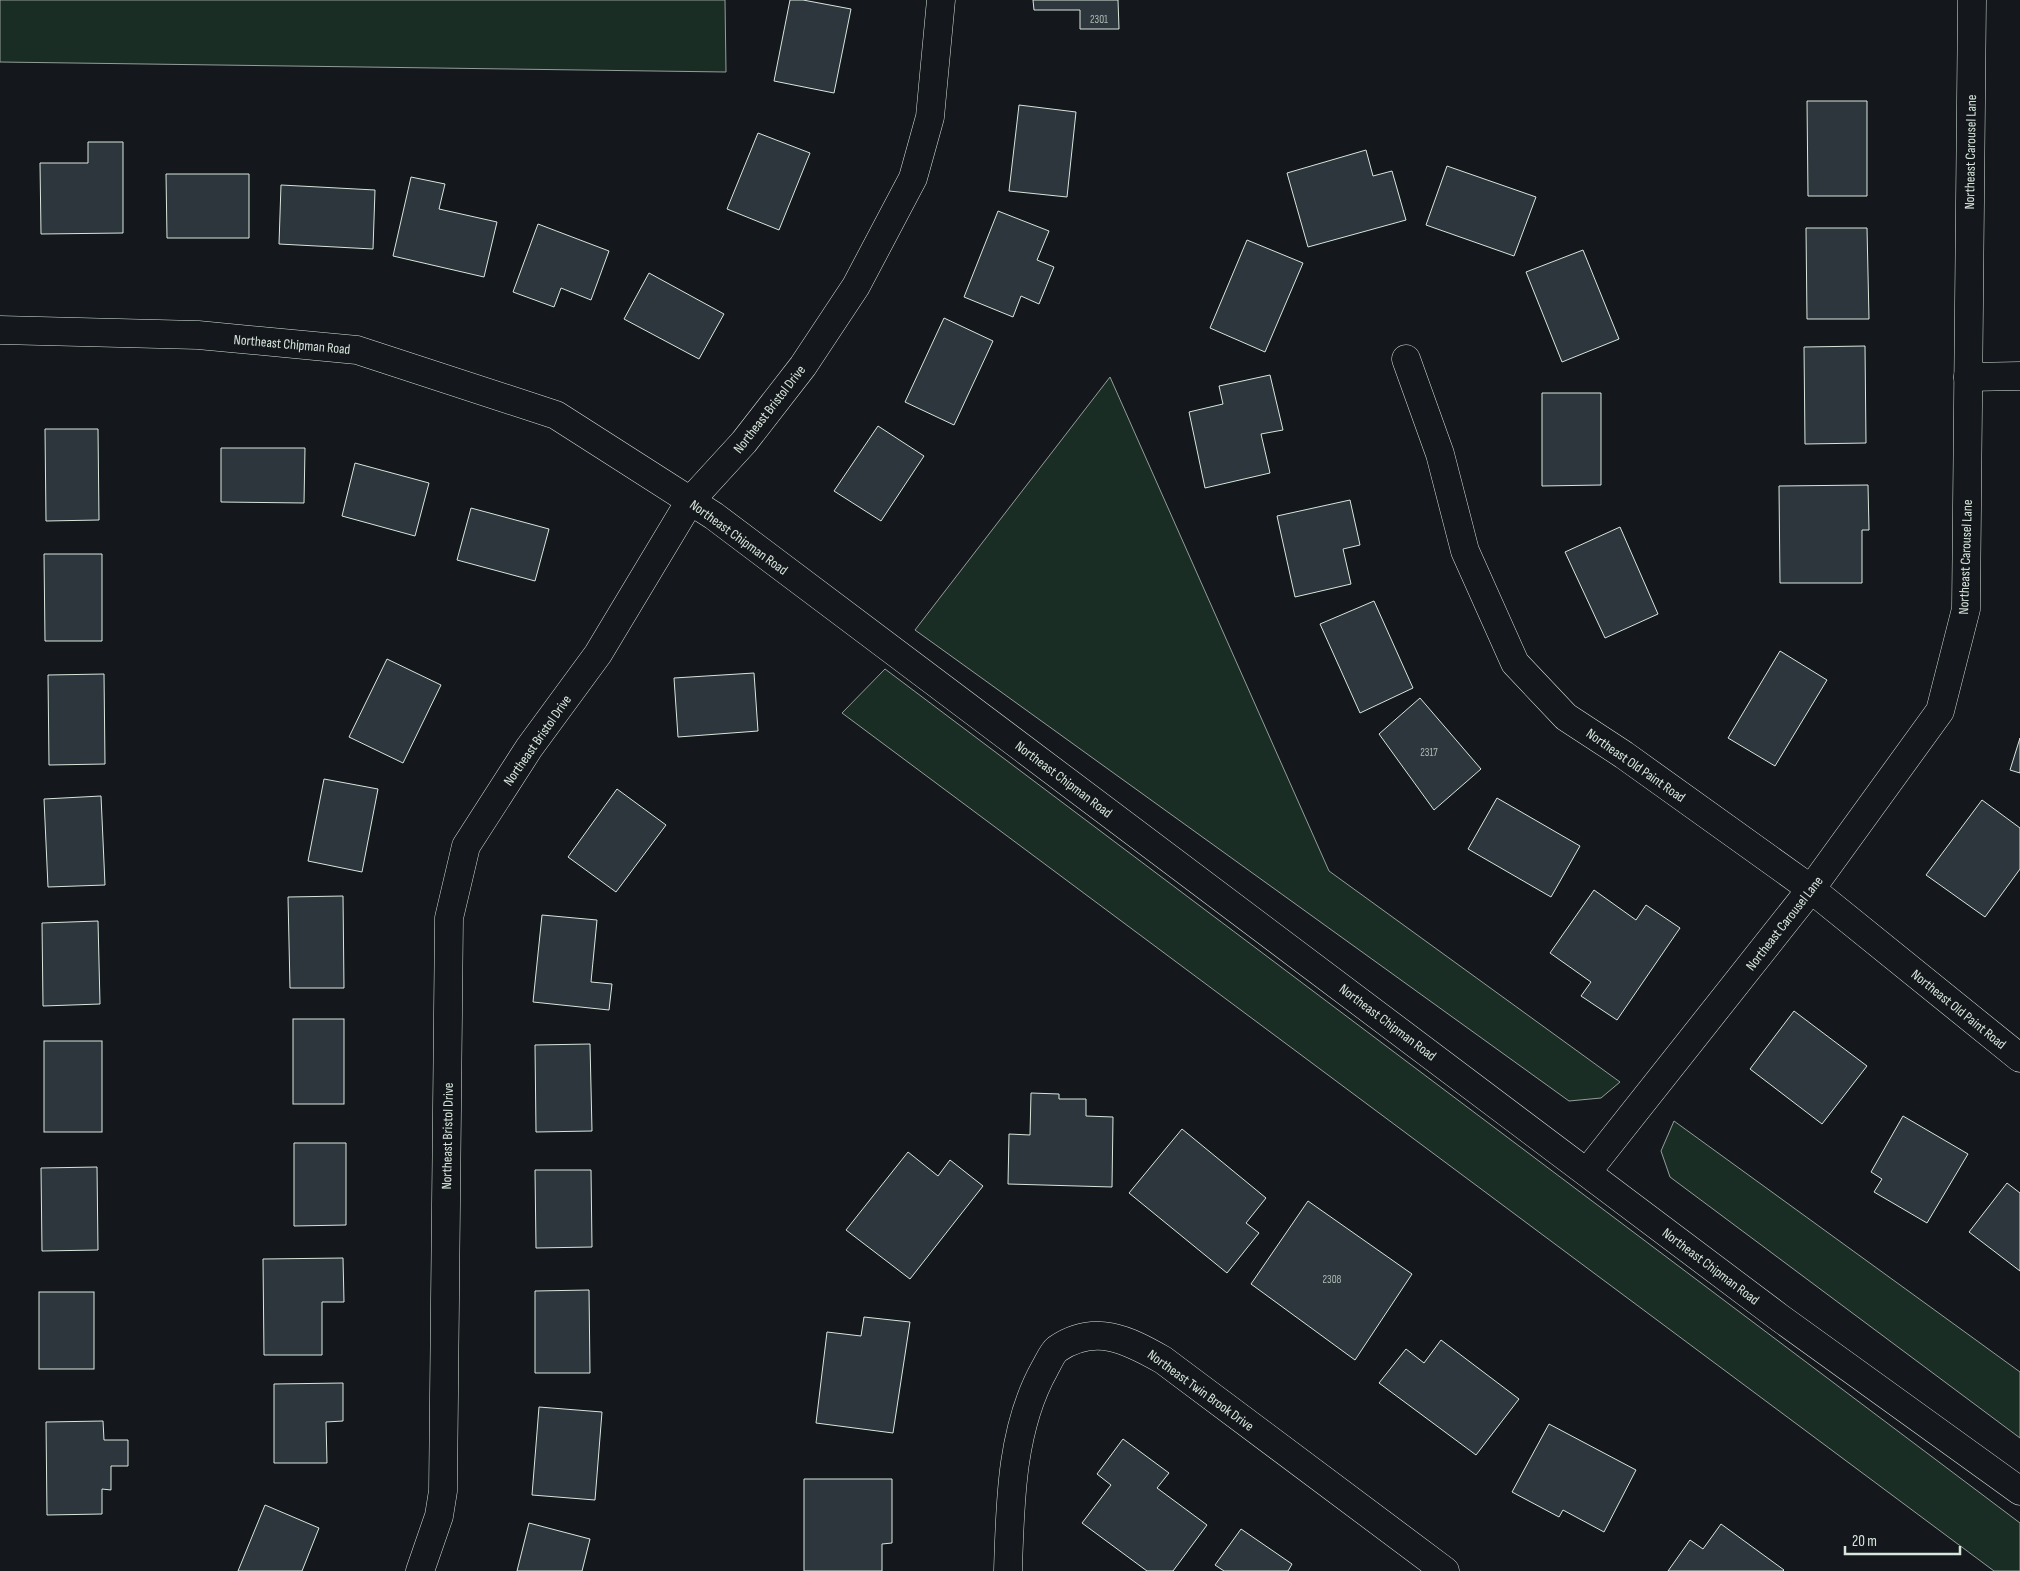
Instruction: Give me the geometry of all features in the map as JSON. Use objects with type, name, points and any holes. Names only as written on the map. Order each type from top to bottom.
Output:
[{"type":"street","name":"Northeast Bristol Drive","points":[[420,1571],[439,1516],[443,1491],[449,918],[466,846],[529,748],[598,654],[690,501],[744,442],[803,366],[856,286],[913,178],[930,117],[941,0]]},
{"type":"street","name":"Northeast Carousel Lane","points":[[1587,1172],[1811,889],[1940,711],[1966,609],[1972,0]]},
{"type":"street","name":"Northeast Chipman Road","points":[[0,330],[198,336],[357,350],[556,415],[722,522],[1780,1318],[2020,1491]]},
{"type":"street","name":"Northeast Old Paint Road","points":[[1406,359],[1440,454],[1465,551],[1515,663],[1566,717],[1811,889],[2020,1058]]},
{"type":"street","points":[[1968,377],[2020,376]]},
{"type":"street","name":"Northeast Twin Brook Drive","points":[[1008,1571],[1009,1526],[1017,1452],[1031,1393],[1056,1350],[1078,1340],[1104,1336],[1130,1341],[1163,1360],[1445,1571]]},
{"type":"green space","points":[[0,0],[725,0],[726,72],[0,62]]},
{"type":"green space","points":[[1110,377],[1329,871],[1620,1082],[1601,1098],[1569,1101],[915,630]]},
{"type":"green space","points":[[885,669],[2020,1523],[2020,1571],[1994,1571],[842,713]]},
{"type":"green space","points":[[1674,1121],[2020,1372],[2020,1438],[1670,1177],[1661,1151]]},
{"type":"building","points":[[790,0],[803,0],[851,9],[834,93],[774,81]]},
{"type":"building","points":[[1033,0],[1118,0],[1119,29],[1080,29],[1080,10],[1034,10]]},
{"type":"building","points":[[1807,101],[1867,101],[1867,196],[1808,196]]},
{"type":"building","points":[[1019,105],[1076,112],[1067,197],[1009,191]]},
{"type":"building","points":[[758,133],[810,153],[779,230],[727,209]]},
{"type":"building","points":[[88,142],[123,142],[123,233],[41,234],[40,163],[88,163]]},
{"type":"building","points":[[1366,150],[1373,176],[1392,171],[1406,220],[1308,247],[1287,173]]},
{"type":"building","points":[[1447,166],[1536,197],[1514,256],[1426,225]]},
{"type":"building","points":[[166,174],[249,174],[249,238],[167,238]]},
{"type":"building","points":[[411,177],[445,184],[439,209],[497,222],[484,277],[393,256]]},
{"type":"building","points":[[281,185],[375,190],[373,249],[279,244]]},
{"type":"building","points":[[998,211],[1049,231],[1037,260],[1054,267],[1039,304],[1021,296],[1013,317],[964,297]]},
{"type":"building","points":[[538,224],[609,251],[591,300],[561,288],[554,307],[513,292]]},
{"type":"building","points":[[1806,228],[1867,228],[1869,319],[1807,319]]},
{"type":"building","points":[[1247,240],[1303,263],[1265,352],[1210,328]]},
{"type":"building","points":[[1583,250],[1619,339],[1562,362],[1526,272]]},
{"type":"building","points":[[649,273],[724,314],[699,359],[624,319]]},
{"type":"building","points":[[944,318],[993,341],[954,425],[905,402]]},
{"type":"building","points":[[1865,346],[1866,443],[1805,444],[1804,347]]},
{"type":"building","points":[[1270,375],[1283,430],[1261,434],[1270,473],[1205,488],[1189,412],[1223,404],[1219,386]]},
{"type":"building","points":[[1542,393],[1601,393],[1601,485],[1542,486]]},
{"type":"building","points":[[878,426],[924,456],[881,521],[834,491]]},
{"type":"building","points":[[45,429],[98,429],[99,520],[46,521]]},
{"type":"building","points":[[221,448],[305,448],[304,503],[221,502]]},
{"type":"building","points":[[355,463],[429,483],[415,536],[342,516]]},
{"type":"building","points":[[1868,485],[1869,530],[1862,530],[1862,583],[1780,583],[1779,486]]},
{"type":"building","points":[[1350,500],[1360,545],[1343,549],[1351,584],[1295,597],[1277,516]]},
{"type":"building","points":[[471,508],[549,529],[535,581],[457,560]]},
{"type":"building","points":[[1620,527],[1658,614],[1605,638],[1565,552]]},
{"type":"building","points":[[44,554],[102,554],[102,641],[45,641]]},
{"type":"building","points":[[1374,601],[1413,688],[1360,713],[1320,624]]},
{"type":"building","points":[[1780,651],[1827,680],[1775,766],[1728,738]]},
{"type":"building","points":[[387,659],[441,685],[403,763],[349,737]]},
{"type":"building","points":[[754,673],[758,731],[678,737],[674,678]]},
{"type":"building","points":[[104,674],[105,764],[49,765],[48,675]]},
{"type":"building","points":[[1420,698],[1481,769],[1434,810],[1379,734]]},
{"type":"building","points":[[2020,738],[2020,773],[2010,770]]},
{"type":"building","points":[[324,779],[378,789],[362,872],[308,861]]},
{"type":"building","points":[[617,789],[666,825],[616,892],[568,857]]},
{"type":"building","points":[[101,796],[105,885],[48,887],[44,799]]},
{"type":"building","points":[[1497,798],[1580,846],[1551,897],[1468,849]]},
{"type":"building","points":[[1982,800],[2020,828],[2020,869],[1985,917],[1926,875]]},
{"type":"building","points":[[1594,890],[1636,920],[1646,905],[1680,928],[1617,1020],[1581,996],[1591,982],[1550,953]]},
{"type":"building","points":[[343,896],[344,988],[290,988],[288,897]]},
{"type":"building","points":[[542,915],[597,920],[591,982],[612,984],[609,1010],[533,1002]]},
{"type":"building","points":[[98,921],[100,1004],[43,1006],[42,923]]},
{"type":"building","points":[[1794,1011],[1867,1066],[1822,1124],[1750,1069]]},
{"type":"building","points":[[293,1019],[344,1019],[344,1104],[293,1104]]},
{"type":"building","points":[[44,1041],[102,1041],[102,1132],[44,1132]]},
{"type":"building","points":[[590,1044],[592,1131],[536,1132],[535,1045]]},
{"type":"building","points":[[1031,1093],[1059,1094],[1059,1099],[1086,1099],[1086,1116],[1113,1117],[1112,1187],[1008,1184],[1009,1134],[1030,1135]]},
{"type":"building","points":[[1903,1116],[1968,1154],[1927,1223],[1874,1192],[1882,1179],[1871,1172]]},
{"type":"building","points":[[1182,1129],[1266,1198],[1246,1223],[1259,1233],[1227,1273],[1129,1193]]},
{"type":"building","points":[[294,1143],[346,1143],[346,1225],[294,1226]]},
{"type":"building","points":[[908,1152],[938,1176],[950,1160],[983,1186],[910,1279],[846,1230]]},
{"type":"building","points":[[97,1167],[98,1250],[42,1251],[41,1168]]},
{"type":"building","points":[[535,1170],[591,1170],[592,1247],[536,1248]]},
{"type":"building","points":[[2007,1183],[2020,1193],[2020,1271],[1969,1232]]},
{"type":"building","points":[[1308,1201],[1412,1274],[1355,1360],[1251,1284]]},
{"type":"building","points":[[343,1258],[344,1302],[322,1302],[322,1355],[264,1355],[263,1259]]},
{"type":"building","points":[[589,1290],[590,1373],[535,1373],[535,1291]]},
{"type":"building","points":[[39,1292],[94,1292],[94,1369],[39,1369]]},
{"type":"building","points":[[864,1317],[910,1322],[893,1433],[816,1423],[827,1332],[861,1336]]},
{"type":"building","points":[[1441,1340],[1519,1399],[1476,1455],[1379,1383],[1406,1349],[1424,1363]]},
{"type":"building","points":[[343,1383],[343,1421],[326,1422],[327,1463],[274,1463],[274,1384]]},
{"type":"building","points":[[539,1407],[602,1412],[595,1500],[532,1495]]},
{"type":"building","points":[[103,1421],[104,1440],[128,1440],[128,1466],[111,1466],[111,1490],[102,1489],[102,1514],[47,1515],[46,1422]]},
{"type":"building","points":[[1549,1424],[1636,1470],[1604,1532],[1563,1510],[1559,1517],[1512,1492]]},
{"type":"building","points":[[1123,1439],[1169,1473],[1157,1488],[1207,1525],[1173,1571],[1147,1571],[1082,1523],[1111,1485],[1097,1474]]},
{"type":"building","points":[[804,1479],[892,1479],[892,1543],[882,1544],[882,1571],[804,1571]]},
{"type":"building","points":[[265,1505],[319,1528],[302,1571],[238,1571]]},
{"type":"building","points":[[529,1523],[590,1539],[582,1571],[517,1571]]},
{"type":"building","points":[[1721,1524],[1784,1570],[1668,1571],[1690,1540],[1703,1549]]},
{"type":"building","points":[[1241,1529],[1292,1564],[1288,1571],[1224,1571],[1215,1565]]}]
